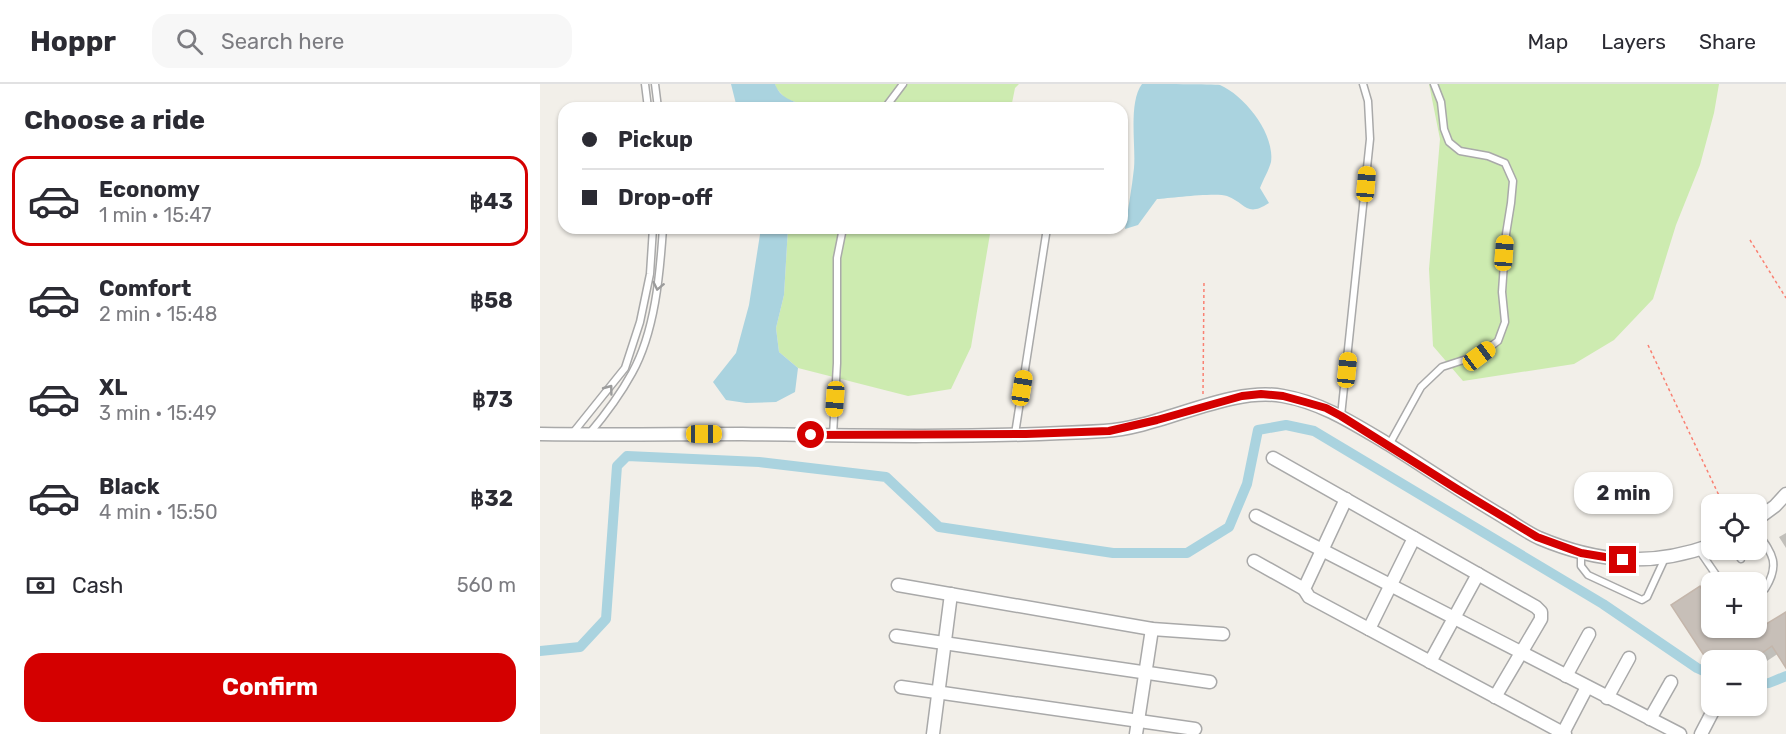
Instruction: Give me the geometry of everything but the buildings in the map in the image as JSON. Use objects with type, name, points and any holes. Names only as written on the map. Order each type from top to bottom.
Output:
[{"type":"street","points":[[540,434],[833,435],[1109,431],[1242,396],[1261,394],[1283,396],[1326,408],[1341,416],[1537,537],[1581,553],[1610,559],[1665,558],[1701,548]]},
{"type":"street","points":[[1274,458],[1536,607],[1541,612],[1541,619],[1495,697]]},
{"type":"street","points":[[1767,512],[1786,494]]},
{"type":"street","points":[[1304,589],[1346,499]]},
{"type":"street","points":[[1256,516],[1680,734]]},
{"type":"street","points":[[1368,629],[1414,538]]},
{"type":"street","points":[[1254,561],[1304,589],[1308,597],[1564,733],[1587,687]]},
{"type":"street","points":[[1430,662],[1478,574]]},
{"type":"street","points":[[898,585],[1152,629],[1223,634]]},
{"type":"street","points":[[933,734],[951,594]]},
{"type":"street","points":[[1136,734],[1152,629]]},
{"type":"street","points":[[1566,676],[1589,633]]},
{"type":"street","points":[[896,636],[1209,682]]},
{"type":"street","points":[[1608,698],[1629,658]]},
{"type":"street","points":[[1650,720],[1671,682]]},
{"type":"street","points":[[901,687],[1195,729]]},
{"type":"street","points":[[1701,734],[1710,716]]},
{"type":"lane","points":[[645,84],[647,102]]},
{"type":"lane","points":[[654,84],[657,102]]},
{"type":"lane","points":[[890,102],[903,84]]},
{"type":"lane","points":[[1341,416],[1370,139],[1368,101],[1363,84]]},
{"type":"lane","points":[[1389,445],[1421,387],[1442,368],[1479,356],[1498,341],[1505,321],[1503,280],[1513,182],[1505,163],[1488,156],[1460,151],[1449,142],[1444,129],[1441,102],[1434,84]]},
{"type":"lane","points":[[572,434],[625,368],[640,321],[650,274],[653,234]]},
{"type":"lane","points":[[587,435],[608,412],[633,372],[646,336],[660,276],[663,234]]},
{"type":"lane","points":[[833,435],[837,363],[837,258],[842,234]]},
{"type":"lane","points":[[1015,434],[1046,234]]},
{"type":"lane","points":[[1767,546],[1772,553],[1774,572],[1767,582]]},
{"type":"lane","points":[[1698,549],[1714,572]]},
{"type":"lane","points":[[1581,553],[1581,566],[1588,575],[1642,600],[1647,597],[1665,558]]},
{"type":"path","points":[[1750,240],[1786,298]]},
{"type":"path","points":[[1203,407],[1204,281]]},
{"type":"path","points":[[1648,345],[1718,494]]},
{"type":"green space","points":[[775,84],[1019,84],[1015,88],[1012,102],[796,102],[786,99]]},
{"type":"green space","points":[[1429,84],[1719,84],[1700,165],[1676,225],[1653,299],[1614,340],[1574,364],[1463,381],[1433,346],[1429,269],[1440,139]]},
{"type":"green space","points":[[788,234],[990,234],[971,347],[951,389],[908,396],[798,368],[779,352],[776,328],[784,295]]},
{"type":"water","points":[[731,84],[775,84],[783,96],[797,102],[736,102]]},
{"type":"water","points":[[1142,84],[1220,85],[1230,90],[1256,117],[1268,140],[1271,162],[1260,188],[1269,203],[1251,209],[1222,195],[1157,199],[1138,225],[1128,228],[1128,209],[1134,168],[1134,113]]},
{"type":"water","points":[[760,234],[788,234],[784,295],[776,328],[779,352],[798,368],[795,392],[776,402],[746,403],[726,400],[713,382],[736,353],[749,305]]},
{"type":"waterway","points":[[540,651],[580,647],[606,619],[617,466],[627,456],[759,462],[886,477],[939,527],[1113,553],[1187,553],[1229,527],[1247,484],[1258,430],[1286,425],[1314,431],[1603,604],[1701,670]]},
{"type":"waterway","points":[[1767,683],[1786,676]]},
{"type":"route","points":[[811,435],[1026,434],[1109,431],[1242,396],[1261,394],[1283,396],[1326,408],[1341,416],[1537,537],[1581,553],[1623,560]]}]
